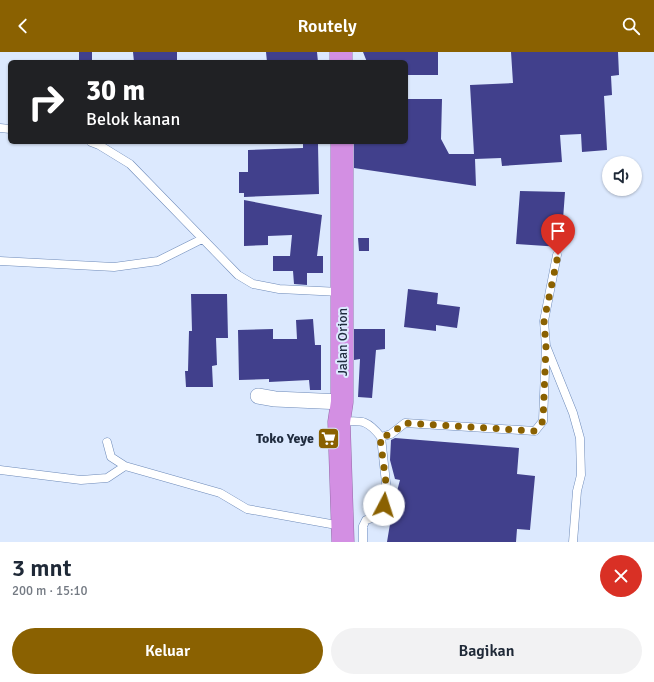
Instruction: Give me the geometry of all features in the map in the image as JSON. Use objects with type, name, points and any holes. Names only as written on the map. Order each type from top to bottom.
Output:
[{"type":"highway","name":"Jalan Orion","points":[[342,144],[341,412],[343,534]]},
{"type":"street","points":[[258,396],[341,412]]},
{"type":"lane","points":[[96,144],[130,164],[238,275],[253,284],[279,289],[342,292]]},
{"type":"lane","points":[[0,261],[114,267],[158,261],[202,239]]},
{"type":"lane","points":[[380,437],[391,434],[405,423],[535,431],[543,421],[546,346],[544,321],[558,255]]},
{"type":"lane","points":[[546,346],[573,413],[580,438],[581,475],[576,491],[573,542]]},
{"type":"lane","points":[[341,412],[364,421],[372,426],[380,437],[386,483],[383,515],[366,520],[363,526],[363,542]]},
{"type":"lane","points":[[107,442],[111,457],[126,466],[220,493],[247,509],[343,534]]},
{"type":"lane","points":[[0,470],[82,480],[107,478],[126,466]]},
{"type":"building","points":[[79,52],[92,52],[92,60],[79,60]]},
{"type":"building","points":[[133,52],[177,52],[177,60],[134,60]]},
{"type":"building","points":[[266,52],[317,52],[318,60],[267,60]]},
{"type":"building","points":[[363,52],[438,52],[438,75],[408,75],[408,60],[366,60]]},
{"type":"building","points":[[511,52],[618,52],[619,75],[611,76],[612,95],[604,96],[607,150],[582,152],[581,134],[560,135],[562,162],[502,166],[501,158],[475,159],[476,186],[354,168],[354,144],[408,144],[408,99],[442,99],[441,139],[449,154],[474,154],[470,85],[513,83]]},
{"type":"building","points":[[303,144],[318,144],[319,194],[244,197],[244,193],[239,193],[239,172],[248,172],[248,150],[303,148]]},
{"type":"building","points":[[520,191],[565,192],[561,247],[516,244]]},
{"type":"building","points":[[244,200],[322,215],[317,256],[323,256],[323,273],[307,273],[307,285],[294,284],[293,271],[273,271],[273,256],[290,256],[292,235],[268,236],[268,245],[244,246]]},
{"type":"building","points":[[358,238],[369,238],[369,251],[359,251]]},
{"type":"building","points":[[408,289],[438,293],[437,304],[460,307],[457,328],[436,325],[436,331],[404,327]]},
{"type":"building","points":[[191,294],[227,294],[228,338],[216,338],[217,365],[212,366],[213,387],[186,387],[185,371],[188,371],[189,331],[192,331]]},
{"type":"building","points":[[313,319],[315,345],[321,345],[321,390],[310,390],[309,380],[269,382],[269,379],[239,380],[238,330],[273,329],[273,339],[297,339],[296,320]]},
{"type":"building","points":[[354,329],[385,329],[385,349],[376,350],[372,398],[358,397],[360,359],[354,360]]},
{"type":"building","points":[[395,438],[519,448],[517,474],[535,476],[530,530],[517,529],[516,542],[387,542],[393,506],[400,480],[395,479],[390,460],[391,440]]},
{"type":"place","name":"Toko Yeye","points":[[329,438]]},
{"type":"route","points":[[384,505],[386,483],[380,437],[391,434],[405,423],[535,431],[539,427],[543,421],[546,346],[544,321],[558,255]]}]
